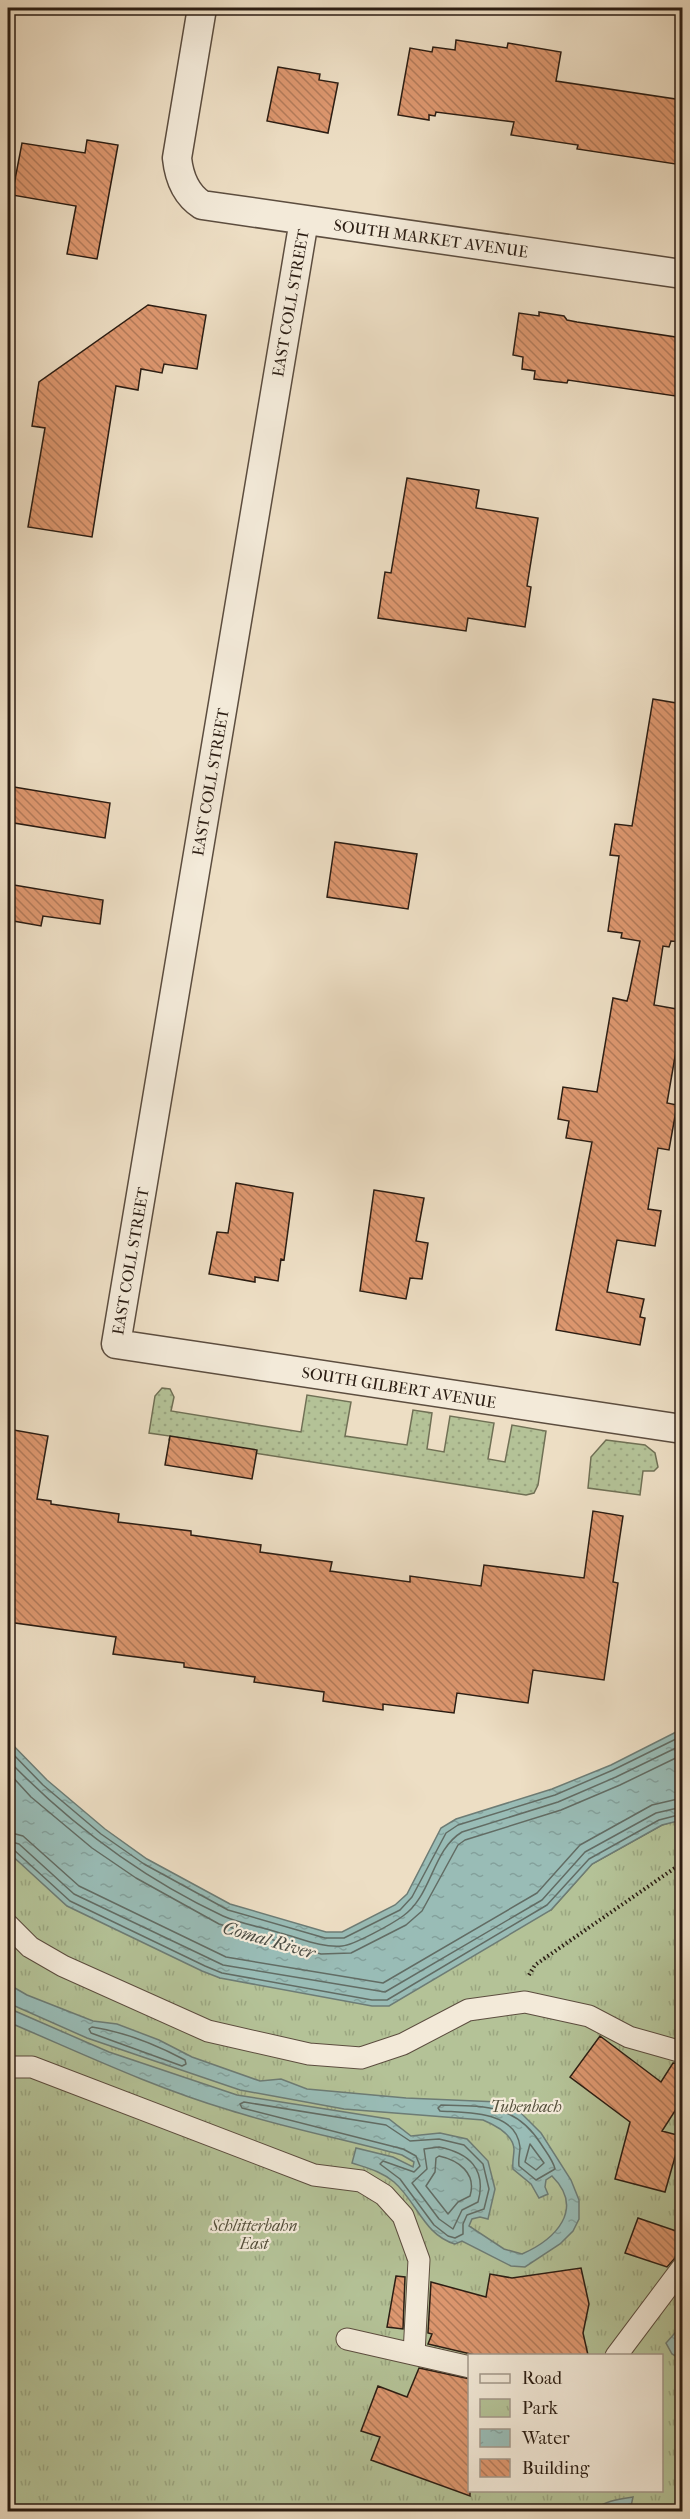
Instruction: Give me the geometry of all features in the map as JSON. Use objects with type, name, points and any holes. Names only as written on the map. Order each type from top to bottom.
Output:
[{"type":"street","name":"SOUTH MARKET AVENUE","points":[[202,8],[177,158],[179,174],[186,189],[202,205],[682,274]]},
{"type":"street","name":"EAST COLL STREET","points":[[116,1344],[304,220]]},
{"type":"street","name":"SOUTH GILBERT AVENUE","points":[[116,1344],[682,1429]]},
{"type":"street","points":[[8,1925],[30,1947],[63,1966],[208,2031],[309,2054],[362,2058],[403,2044],[468,2010],[525,2002],[589,2016],[628,2037],[682,2052]]},
{"type":"street","points":[[8,2067],[32,2067],[314,2175],[361,2181],[384,2195],[403,2216],[419,2260],[414,2354]]},
{"type":"street","points":[[617,2354],[682,2268]]},
{"type":"street","points":[[347,2339],[468,2367]]},
{"type":"path","points":[[525,1981],[535,1965],[682,1863]]},
{"type":"green space","points":[[162,1388],[170,1389],[174,1397],[171,1411],[301,1432],[307,1395],[351,1402],[345,1436],[407,1445],[413,1410],[432,1413],[427,1449],[444,1452],[450,1416],[494,1423],[488,1459],[505,1462],[512,1425],[546,1431],[538,1485],[534,1493],[526,1495],[169,1440],[170,1436],[149,1433],[155,1396]]},
{"type":"green space","points":[[606,1440],[645,1445],[655,1453],[658,1467],[654,1471],[643,1471],[640,1495],[588,1488],[591,1457]]},
{"type":"green space","name":"Schlitterbahn East","points":[[682,1819],[682,2511],[8,2511],[8,1850],[220,1978],[551,1910],[592,1864],[662,1825]]},
{"type":"water","name":"Comal River","points":[[682,1729],[682,1820],[662,1825],[592,1864],[551,1910],[389,2006],[372,2006],[220,1978],[202,1971],[67,1906],[8,1852],[8,1740],[47,1780],[105,1829],[147,1859],[230,1904],[326,1932],[342,1932],[395,1905],[407,1894],[441,1828],[456,1819],[552,1789],[611,1765]]},
{"type":"water","points":[[8,1984],[27,1995],[93,2021],[117,2024],[159,2040],[192,2057],[260,2081],[281,2079],[307,2089],[406,2098],[499,2102],[520,2112],[541,2133],[571,2180],[579,2200],[579,2219],[573,2231],[560,2244],[525,2267],[511,2266],[462,2241],[455,2244],[444,2240],[428,2226],[394,2182],[379,2172],[352,2163],[356,2148],[393,2157],[413,2167],[414,2162],[402,2155],[293,2128],[172,2091],[8,2022],[8,2008],[109,2052],[237,2095],[389,2119],[411,2136],[440,2133],[467,2139],[488,2161],[495,2189],[488,2219],[480,2217],[472,2219],[469,2226],[504,2249],[522,2254],[546,2240],[555,2231],[566,2211],[566,2200],[562,2188],[552,2176],[546,2180],[545,2187],[548,2194],[539,2198],[531,2184],[513,2169],[514,2149],[510,2139],[498,2127],[483,2120],[344,2109],[240,2090],[87,2038],[8,2003]]},
{"type":"water","points":[[682,2325],[682,2360],[672,2354],[666,2343]]},
{"type":"water","points":[[633,2497],[630,2511],[593,2511],[606,2503]]},
{"type":"building","points":[[456,40],[507,48],[508,43],[561,52],[556,81],[682,100],[682,165],[577,149],[578,145],[511,135],[514,122],[436,112],[435,116],[429,115],[429,120],[398,115],[410,48],[432,52],[433,47],[455,50]]},
{"type":"building","points":[[278,67],[320,74],[319,80],[338,83],[328,133],[267,121]]},
{"type":"building","points":[[87,140],[118,145],[97,259],[67,254],[76,206],[12,195],[22,143],[85,153]]},
{"type":"building","points":[[148,305],[206,315],[197,369],[164,364],[162,373],[141,369],[138,390],[116,386],[92,537],[28,527],[45,428],[32,426],[39,382]]},
{"type":"building","points":[[539,312],[564,316],[567,320],[577,322],[682,338],[682,397],[568,380],[567,383],[534,379],[535,371],[522,369],[523,357],[513,355],[519,313],[539,316]]},
{"type":"building","points":[[407,478],[479,490],[476,508],[538,518],[527,586],[531,587],[525,627],[468,618],[466,631],[378,618],[385,572],[391,573]]},
{"type":"building","points":[[653,699],[682,704],[682,942],[671,941],[669,947],[663,946],[654,1005],[682,1010],[682,1016],[667,1103],[677,1105],[669,1150],[658,1148],[648,1209],[661,1211],[655,1246],[617,1240],[607,1292],[644,1299],[640,1317],[645,1318],[640,1345],[556,1330],[592,1142],[566,1138],[569,1121],[558,1119],[563,1087],[597,1092],[613,998],[627,1001],[629,994],[640,941],[621,938],[622,933],[608,931],[619,856],[610,855],[615,824],[632,826]]},
{"type":"building","points":[[8,786],[110,803],[105,838],[8,822]]},
{"type":"building","points":[[335,842],[417,854],[408,909],[327,897]]},
{"type":"building","points":[[8,884],[103,900],[100,924],[43,916],[41,926],[8,920]]},
{"type":"building","points":[[236,1183],[293,1193],[284,1260],[281,1259],[278,1281],[255,1277],[255,1282],[209,1274],[217,1232],[228,1233]]},
{"type":"building","points":[[374,1190],[424,1198],[416,1241],[428,1243],[422,1279],[410,1278],[406,1299],[360,1291]]},
{"type":"building","points":[[8,1429],[48,1436],[37,1499],[51,1501],[51,1504],[119,1514],[118,1522],[191,1531],[191,1535],[261,1545],[260,1552],[332,1562],[330,1571],[410,1582],[410,1576],[481,1586],[484,1565],[584,1578],[593,1511],[623,1516],[613,1582],[618,1583],[604,1680],[533,1670],[528,1703],[457,1693],[454,1713],[383,1704],[383,1710],[323,1701],[324,1692],[254,1682],[255,1677],[184,1667],[184,1663],[113,1654],[116,1637],[8,1622]]},
{"type":"building","points":[[170,1436],[257,1450],[252,1479],[165,1465]]},
{"type":"building","points":[[600,2036],[661,2082],[673,2063],[682,2064],[682,2100],[662,2131],[681,2136],[665,2192],[615,2179],[630,2122],[570,2077]]},
{"type":"building","points":[[638,2218],[682,2233],[675,2258],[667,2267],[625,2253]]},
{"type":"building","points":[[581,2268],[589,2304],[583,2333],[588,2354],[471,2354],[428,2344],[432,2334],[428,2333],[431,2282],[486,2297],[490,2274],[512,2278]]},
{"type":"building","points":[[396,2276],[405,2277],[403,2329],[387,2327]]},
{"type":"building","points":[[419,2368],[468,2379],[468,2492],[470,2496],[371,2460],[380,2437],[361,2431],[378,2386],[407,2397]]},
{"type":"park label","name":"Tubenbach","points":[[526,2106]]}]
